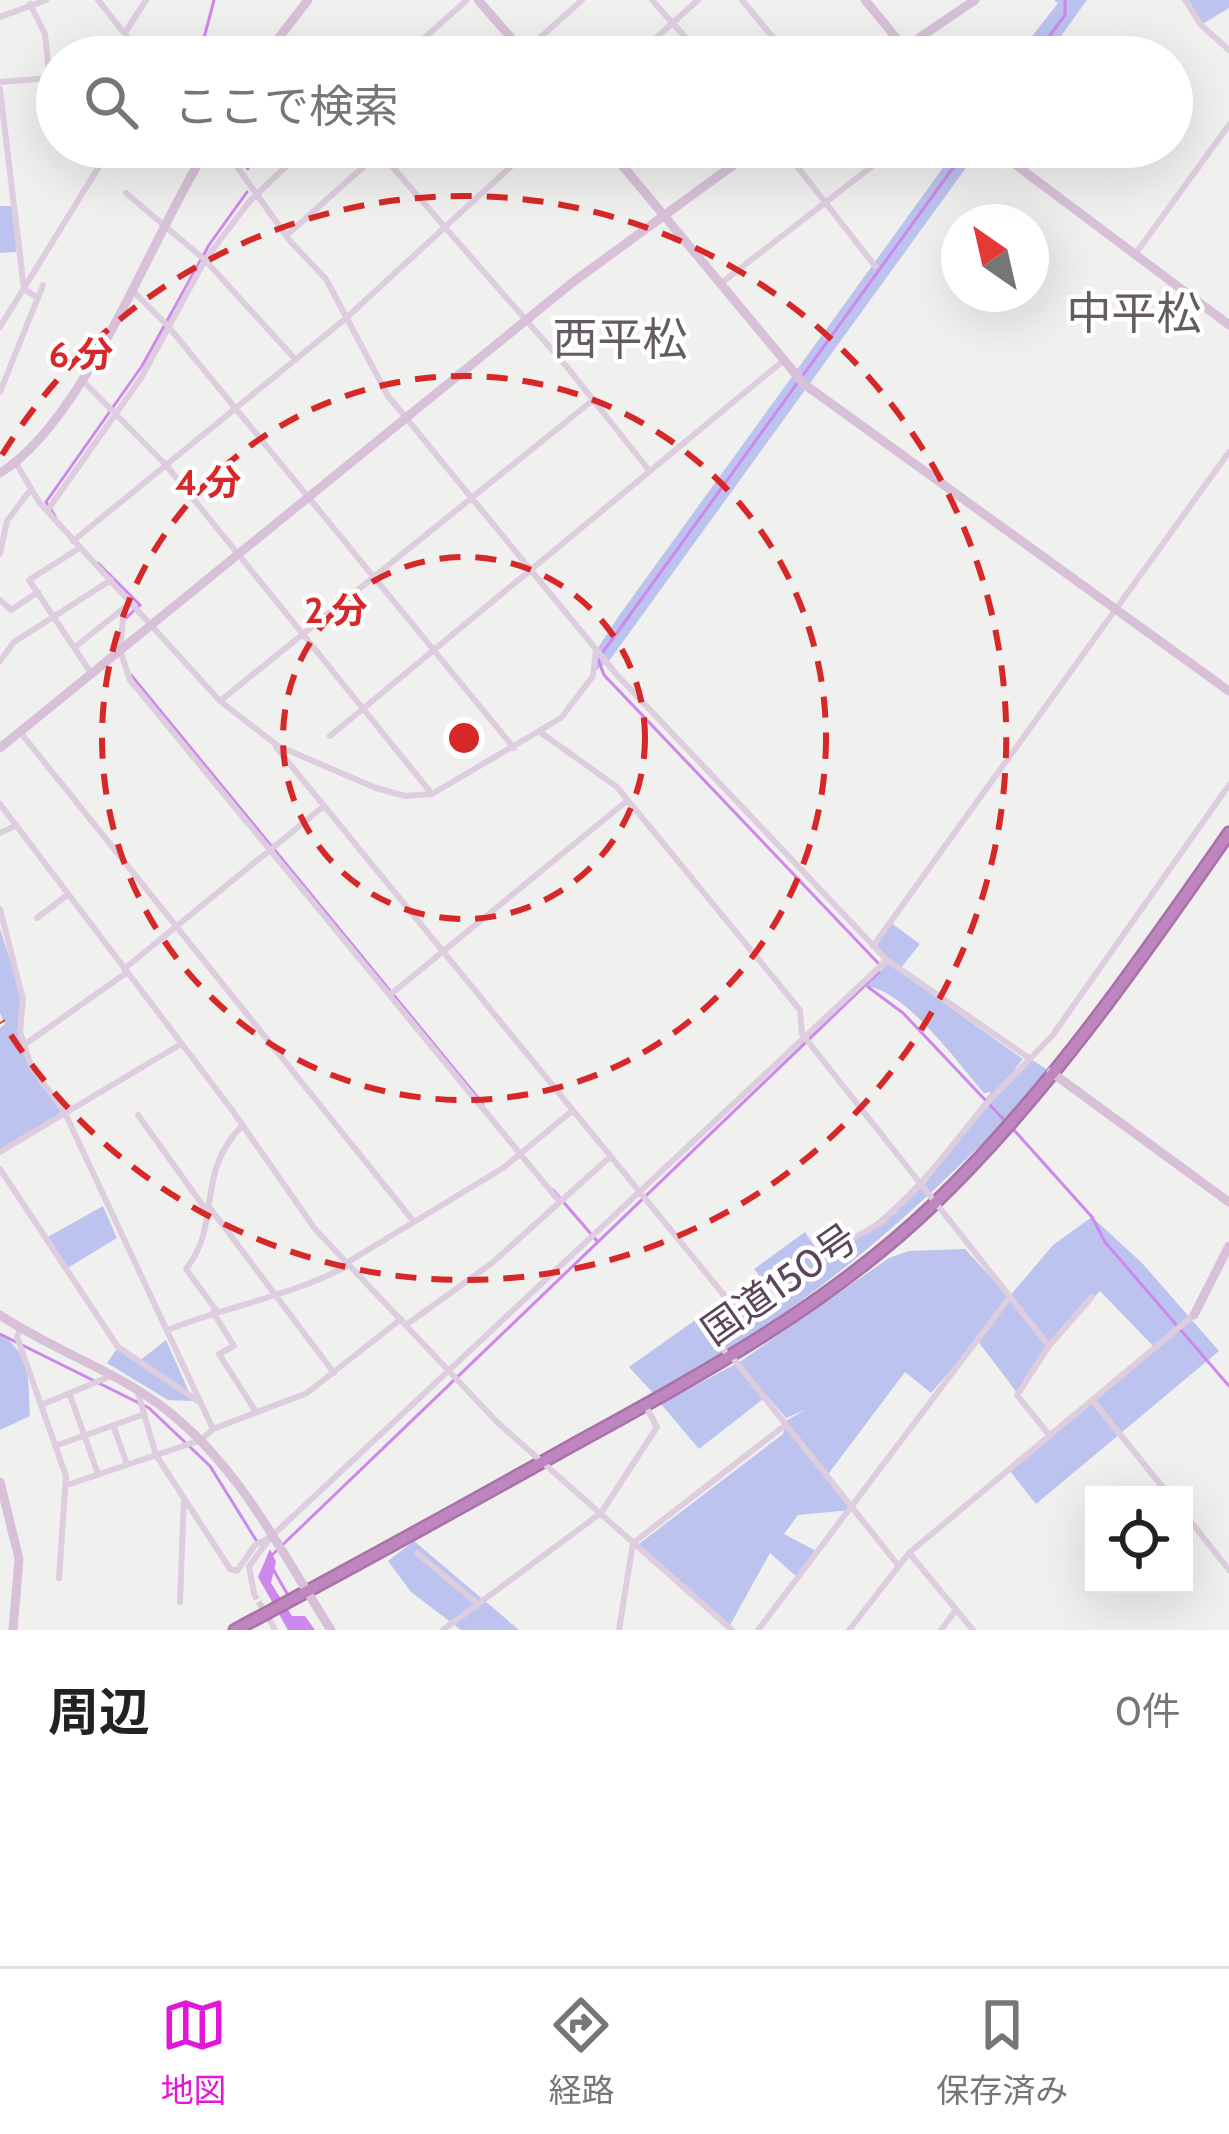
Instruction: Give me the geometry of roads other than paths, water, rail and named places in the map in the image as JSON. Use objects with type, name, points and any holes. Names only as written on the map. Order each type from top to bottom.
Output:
[{"type":"highway","name":"国道150号","points":[[235,1630],[273,1621],[304,1593],[730,1357],[841,1282],[935,1203],[1051,1072],[1229,833]]},
{"type":"street","points":[[0,16],[46,0]]},
{"type":"street","points":[[98,0],[129,36]]},
{"type":"street","points":[[126,32],[146,0]]},
{"type":"street","points":[[279,36],[308,0]]},
{"type":"street","points":[[427,36],[467,0]]},
{"type":"street","points":[[478,0],[509,36]]},
{"type":"street","points":[[545,36],[582,0]]},
{"type":"street","points":[[652,0],[684,36]]},
{"type":"street","points":[[657,36],[698,0]]},
{"type":"street","points":[[742,0],[772,36]]},
{"type":"street","points":[[865,0],[894,36]]},
{"type":"street","points":[[929,36],[975,0]]},
{"type":"street","points":[[1185,0],[1201,26],[1229,50]]},
{"type":"street","points":[[30,4],[45,36]]},
{"type":"street","points":[[36,80],[0,86],[25,289],[38,298]]},
{"type":"street","points":[[1134,256],[1229,125]]},
{"type":"street","points":[[0,327],[98,168]]},
{"type":"street","points":[[0,472],[16,463],[80,379],[196,168]]},
{"type":"street","points":[[238,168],[286,235],[328,282],[377,382],[597,650],[873,946],[881,965],[1029,1058]]},
{"type":"street","points":[[48,509],[206,260],[257,194],[284,168]]},
{"type":"street","points":[[286,235],[358,168]]},
{"type":"street","points":[[393,168],[527,320],[649,470]]},
{"type":"street","points":[[91,674],[29,580],[345,319],[508,168]]},
{"type":"street","points":[[625,168],[800,380],[1229,692]]},
{"type":"street","points":[[0,748],[662,212],[727,168]]},
{"type":"street","points":[[798,168],[875,266]]},
{"type":"street","points":[[720,284],[869,168]]},
{"type":"street","points":[[1019,168],[1229,325]]},
{"type":"street","points":[[126,194],[206,260],[296,359]]},
{"type":"street","points":[[0,392],[43,285]]},
{"type":"street","points":[[131,290],[167,325],[514,748]]},
{"type":"street","points":[[330,736],[534,572],[783,361]]},
{"type":"street","points":[[80,379],[166,465],[432,794]]},
{"type":"street","points":[[220,700],[593,400]]},
{"type":"street","points":[[873,946],[1229,452]]},
{"type":"street","points":[[16,463],[31,489],[128,605],[220,700],[269,740],[746,1322]]},
{"type":"street","points":[[0,554],[8,521],[31,489]]},
{"type":"street","points":[[0,661],[14,642],[110,580]]},
{"type":"street","points":[[0,600],[10,610],[38,592]]},
{"type":"street","points":[[74,646],[128,605]]},
{"type":"street","points":[[128,605],[120,650],[130,680],[560,1201]]},
{"type":"street","points":[[269,740],[376,788],[405,796],[432,794],[561,718],[593,676],[597,650]]},
{"type":"street","points":[[20,732],[414,1222]]},
{"type":"street","points":[[540,732],[628,800],[800,1010],[804,1038],[1049,1346]]},
{"type":"street","points":[[898,1565],[721,1345],[882,1222],[920,1185],[1052,1036],[1229,785]]},
{"type":"street","points":[[391,994],[628,800]]},
{"type":"street","points":[[0,804],[243,1125],[315,1229],[461,1384],[732,1630]]},
{"type":"street","points":[[24,1045],[125,971],[324,806]]},
{"type":"street","points":[[0,833],[15,826]]},
{"type":"street","points":[[38,918],[66,896]]},
{"type":"street","points":[[0,909],[22,999],[24,1045],[31,1066],[65,1113],[213,1429]]},
{"type":"street","points":[[254,1594],[249,1566],[274,1538],[881,965]]},
{"type":"street","points":[[0,1152],[181,1044]]},
{"type":"street","points":[[1051,1072],[1229,1202]]},
{"type":"street","points":[[167,1330],[215,1311],[307,1288],[521,1153],[572,1111]]},
{"type":"street","points":[[138,1114],[334,1373]]},
{"type":"street","points":[[243,1125],[229,1140],[207,1187],[204,1241],[186,1269],[234,1346],[219,1354],[256,1412]]},
{"type":"street","points":[[67,1485],[201,1440],[213,1429],[307,1393],[492,1263],[610,1157]]},
{"type":"street","points":[[0,1169],[118,1347],[201,1403]]},
{"type":"street","points":[[849,1630],[909,1553],[1194,1315],[1229,1246]]},
{"type":"street","points":[[1050,1436],[1017,1396],[1049,1346],[1092,1297]]},
{"type":"street","points":[[758,1630],[1009,1298]]},
{"type":"street","points":[[0,1315],[138,1391],[201,1440],[234,1477],[331,1630]]},
{"type":"street","points":[[20,1329],[17,1337],[67,1485],[58,1578]]},
{"type":"street","points":[[41,1405],[97,1386],[111,1376]]},
{"type":"street","points":[[138,1391],[156,1455],[233,1571],[255,1545],[274,1538]]},
{"type":"street","points":[[70,1395],[98,1474]]},
{"type":"street","points":[[1094,1402],[1162,1486]]},
{"type":"street","points":[[443,1630],[601,1513],[657,1426],[645,1406]]},
{"type":"street","points":[[55,1446],[143,1414]]},
{"type":"street","points":[[113,1425],[128,1464]]},
{"type":"street","points":[[619,1630],[633,1543],[784,1426]]},
{"type":"street","points":[[0,1482],[19,1559],[13,1630]]},
{"type":"street","points":[[180,1602],[184,1498]]},
{"type":"street","points":[[1193,1525],[1229,1570]]},
{"type":"street","points":[[417,1553],[478,1604]]},
{"type":"street","points":[[909,1553],[973,1630]]},
{"type":"street","points":[[941,1630],[955,1611]]},
{"type":"waterway","points":[[205,36],[214,0]]},
{"type":"waterway","points":[[1050,36],[1065,15],[1065,0]]},
{"type":"waterway","points":[[878,963],[604,675],[598,659],[953,168]]},
{"type":"waterway","points":[[55,516],[46,502],[142,366],[209,245],[247,192]]},
{"type":"waterway","points":[[98,563],[140,605],[125,619]]},
{"type":"waterway","points":[[131,675],[483,1104]]},
{"type":"waterway","points":[[272,1555],[879,972]]},
{"type":"waterway","points":[[868,987],[903,1013],[1007,1123]]},
{"type":"waterway","points":[[1013,1129],[1092,1217],[1105,1242],[1229,1386]]},
{"type":"waterway","points":[[553,1190],[598,1242]]},
{"type":"waterway","points":[[0,1334],[149,1408],[210,1466],[256,1540]]},
{"type":"waterway","points":[[273,1569],[289,1597]]},
{"type":"tunnel","points":[[254,1594],[272,1624]]},
{"type":"district","name":"中平松","points":[[1134,313]]},
{"type":"district","name":"西平松","points":[[620,339]]}]
